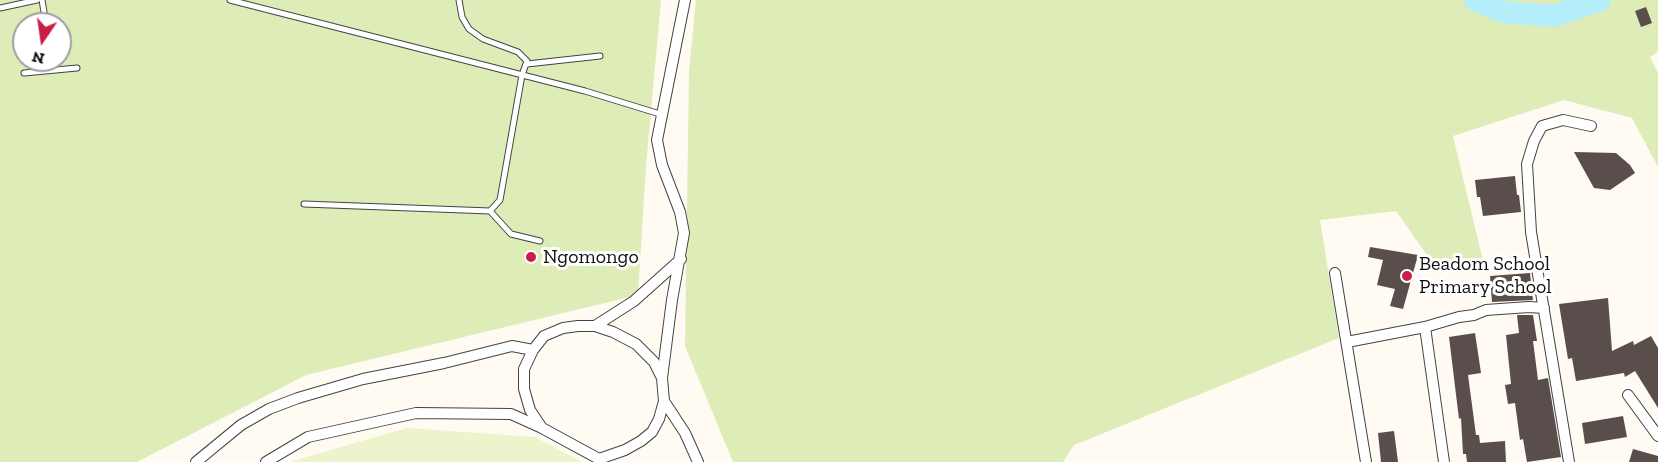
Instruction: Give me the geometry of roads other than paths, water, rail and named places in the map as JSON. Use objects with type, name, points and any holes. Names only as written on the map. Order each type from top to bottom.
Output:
[{"type":"street","points":[[266,462],[309,437],[416,413],[511,414],[602,460],[625,450],[652,432],[659,419],[664,401],[662,378],[672,300],[684,233],[657,144],[660,114],[671,74],[685,0]]},
{"type":"street","points":[[1569,462],[1531,232],[1527,164],[1534,141],[1542,126],[1563,120],[1591,126]]},
{"type":"street","points":[[595,326],[634,301],[681,259]]},
{"type":"street","points":[[1335,273],[1366,462]]},
{"type":"street","points":[[1347,342],[1425,327],[1486,310],[1544,308]]},
{"type":"street","points":[[542,428],[530,410],[524,389],[524,369],[533,350],[544,336],[563,328],[595,326],[613,332],[636,344],[654,362],[662,378]]},
{"type":"street","points":[[1425,327],[1444,462]]},
{"type":"street","points":[[196,462],[241,425],[269,409],[298,398],[363,379],[444,363],[512,346],[533,350]]},
{"type":"street","points":[[1628,395],[1658,436]]},
{"type":"street","points":[[664,401],[685,433],[698,462]]},
{"type":"lane","points":[[0,8],[37,0]]},
{"type":"lane","points":[[230,0],[585,91],[660,114]]},
{"type":"lane","points":[[459,0],[462,17],[469,29],[483,39],[518,52],[526,58],[527,64],[522,75],[500,200],[490,211]]},
{"type":"lane","points":[[527,64],[600,56]]},
{"type":"lane","points":[[72,68],[77,68]]},
{"type":"lane","points":[[24,73],[32,72]]},
{"type":"lane","points":[[304,204],[490,211],[511,234],[540,242]]},
{"type":"waterway","points":[[1475,0],[1504,12],[1554,16],[1600,0]]},
{"type":"place","name":"Ngomongo","points":[[531,257]]},
{"type":"place","name":"Beadom School Primary School","points":[[1407,276]]}]
